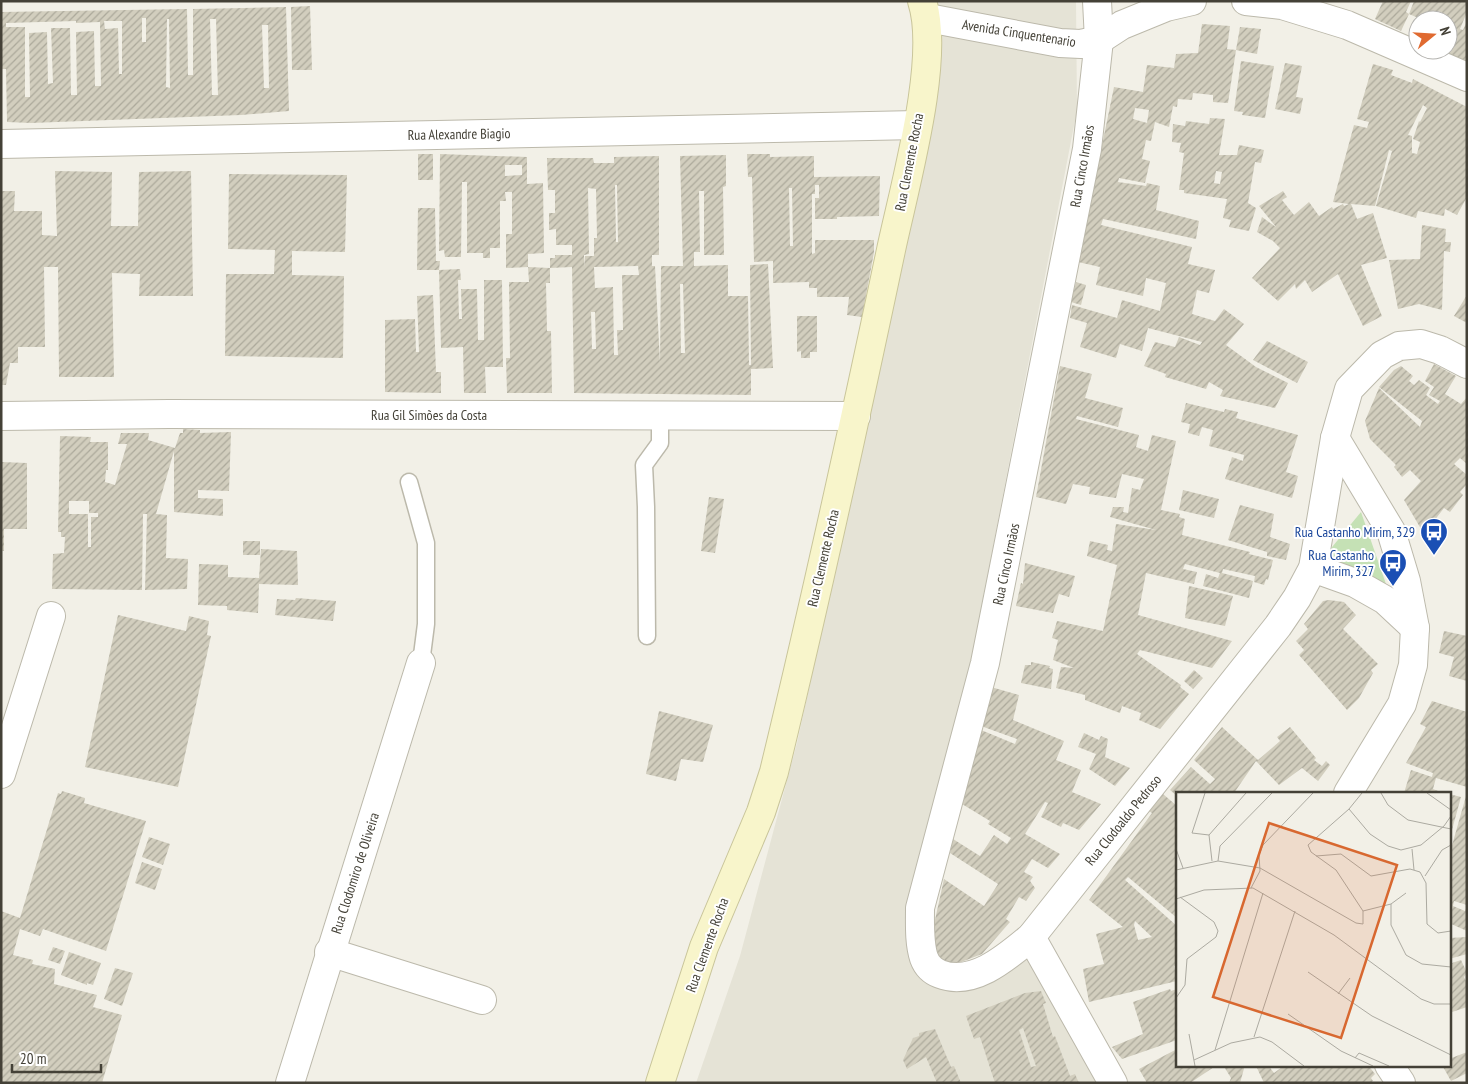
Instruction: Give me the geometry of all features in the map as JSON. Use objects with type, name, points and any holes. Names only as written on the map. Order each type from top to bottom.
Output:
[{"type":"street","name":"Rua Cinco Irmãos","points":[[1031,937],[1009,956],[990,966],[967,977],[948,977],[931,970],[924,958],[920,934],[920,908],[985,663],[1012,536],[1051,322],[1087,149],[1099,40],[1096,1]]},
{"type":"street","name":"Avenida Cinquentenario","points":[[925,10],[1060,43],[1081,44],[1099,40],[1122,25],[1166,7],[1192,1]]},
{"type":"street","points":[[1246,1],[1282,5],[1347,25],[1467,77]]},
{"type":"street","name":"Rua Clemente Rocha","points":[[660,1083],[704,947],[761,812],[774,772],[856,416],[917,125],[926,65],[925,10]]},
{"type":"street","name":"Rua Alexandre Biagio","points":[[1,144],[917,125]]},
{"type":"street","name":"Rua Clodoaldo Pedroso","points":[[1031,937],[1278,626],[1297,598],[1313,568],[1335,438],[1349,389],[1382,355],[1399,346],[1421,344],[1440,350],[1467,364]]},
{"type":"street","name":"Rua Gil Simões da Costa","points":[[1,416],[169,414],[856,416]]},
{"type":"street","points":[[1335,438],[1391,531],[1406,581],[1415,628],[1413,665],[1402,704],[1349,792]]},
{"type":"street","points":[[1313,568],[1355,582],[1385,600],[1415,628]]},
{"type":"street","points":[[1,774],[51,616]]},
{"type":"street","name":"Rua Clodomiro de Oliveira","points":[[290,1083],[421,664]]},
{"type":"street","points":[[1031,937],[1113,1083]]},
{"type":"street","points":[[330,952],[482,1000]]},
{"type":"street","points":[[1390,1066],[1401,1083]]},
{"type":"lane","points":[[647,636],[644,465],[660,443],[660,415]]},
{"type":"lane","points":[[409,482],[426,543],[426,624],[421,664]]},
{"type":"shaded area","points":[[934,1],[1076,1],[1077,110],[971,661],[931,830],[927,979],[971,990],[1031,950],[1101,1083],[696,1083],[740,956],[797,743],[866,427],[943,28]]},
{"type":"green space","points":[[1361,512],[1386,584],[1323,558]]},
{"type":"building","points":[[1383,1],[1411,1],[1406,12],[1408,16],[1401,31],[1375,19]]},
{"type":"building","points":[[1414,1],[1467,1],[1467,12],[1460,29],[1463,30],[1467,21],[1467,63],[1458,59],[1458,10],[1411,10]]},
{"type":"building","points":[[310,6],[312,70],[292,70],[291,7]]},
{"type":"building","points":[[286,7],[289,111],[241,115],[31,123],[7,122],[6,69],[1,69],[1,12],[187,9],[188,75],[193,75],[193,9]],"holes":[[[142,18],[146,18],[146,42],[142,42]],[[167,19],[169,19],[170,88],[166,87]],[[210,19],[216,19],[218,95],[212,95]],[[104,21],[122,21],[122,74],[119,74],[118,28],[105,29]],[[100,22],[101,86],[95,86],[94,31],[76,32],[77,95],[71,95],[70,28],[51,28],[53,83],[48,84],[47,32],[29,33],[30,97],[25,97],[25,27],[6,27],[6,23]],[[262,25],[268,25],[269,88],[264,88]]]},
{"type":"building","points":[[1202,24],[1230,26],[1227,49],[1236,50],[1228,103],[1213,102],[1213,95],[1193,93],[1192,100],[1178,99],[1177,107],[1173,106],[1169,127],[1155,122],[1151,141],[1146,140],[1142,159],[1150,161],[1145,183],[1119,178],[1118,182],[1146,186],[1147,183],[1160,186],[1156,210],[1199,221],[1196,239],[1103,219],[1101,225],[1192,247],[1188,264],[1215,270],[1209,293],[1197,290],[1192,314],[1215,321],[1224,309],[1244,324],[1226,345],[1256,367],[1288,383],[1275,408],[1220,396],[1223,390],[1209,382],[1206,389],[1165,377],[1166,374],[1144,366],[1155,342],[1175,347],[1179,337],[1200,345],[1202,342],[1148,328],[1142,351],[1120,344],[1116,358],[1080,347],[1087,323],[1070,318],[1072,305],[1117,318],[1122,300],[1160,311],[1166,283],[1146,278],[1143,296],[1096,285],[1100,267],[1078,262],[1114,87],[1143,92],[1147,65],[1174,68],[1176,54],[1198,53]],"holes":[[[1135,108],[1149,110],[1147,123],[1133,119]]]},
{"type":"building","points":[[1240,27],[1261,29],[1257,54],[1236,50]]},
{"type":"building","points":[[1241,61],[1274,66],[1265,118],[1242,115],[1243,112],[1234,111]]},
{"type":"building","points":[[1285,63],[1302,66],[1296,97],[1303,98],[1300,114],[1275,109]]},
{"type":"building","points":[[1373,64],[1393,70],[1391,75],[1412,83],[1413,79],[1467,107],[1467,197],[1457,215],[1445,209],[1444,216],[1418,211],[1416,218],[1376,206],[1392,151],[1389,150],[1375,206],[1351,204],[1357,219],[1373,213],[1387,258],[1361,265],[1382,316],[1363,326],[1338,274],[1312,292],[1305,280],[1296,289],[1295,284],[1278,301],[1252,278],[1280,248],[1273,241],[1257,232],[1262,217],[1276,227],[1259,206],[1283,191],[1287,197],[1282,200],[1294,215],[1309,202],[1319,216],[1332,207],[1333,209],[1343,204],[1344,206],[1349,204],[1333,202],[1354,125],[1367,128],[1369,122],[1357,119]],"holes":[[[1423,105],[1427,108],[1419,121],[1413,139],[1420,142],[1417,154],[1412,153],[1412,136],[1408,135]]]},
{"type":"building","points":[[1210,118],[1225,119],[1219,155],[1237,155],[1239,145],[1264,150],[1261,163],[1255,162],[1248,203],[1256,208],[1249,231],[1229,227],[1231,220],[1223,218],[1227,199],[1184,193],[1184,190],[1179,190],[1184,153],[1179,152],[1181,143],[1172,142],[1173,124],[1185,126],[1186,121],[1209,124]],"holes":[[[1216,171],[1222,172],[1220,184],[1214,183]]]},
{"type":"building","points":[[418,154],[433,154],[433,180],[418,180]]},
{"type":"building","points":[[440,154],[527,157],[527,184],[543,183],[544,253],[528,254],[528,267],[506,268],[506,234],[512,234],[512,192],[505,192],[506,201],[500,201],[500,248],[490,248],[490,258],[483,258],[483,253],[467,253],[467,182],[462,182],[461,257],[445,257],[444,250],[439,251]],"holes":[[[505,165],[522,165],[522,175],[505,176]]]},
{"type":"building","points":[[747,154],[770,154],[770,157],[814,156],[814,177],[880,176],[879,216],[815,219],[815,198],[819,198],[819,185],[815,185],[815,194],[812,194],[812,254],[815,253],[815,240],[874,240],[874,252],[862,317],[847,315],[849,297],[817,297],[817,288],[809,288],[809,282],[773,283],[773,261],[754,262],[752,177],[748,177]],"holes":[[[789,188],[792,188],[793,246],[790,246]]]},
{"type":"building","points":[[726,155],[726,186],[723,187],[724,255],[704,255],[704,191],[699,191],[700,252],[694,252],[694,266],[728,265],[728,296],[748,296],[749,365],[751,365],[750,265],[768,264],[773,368],[751,369],[751,395],[574,393],[572,267],[550,268],[550,258],[555,258],[555,255],[572,255],[572,245],[556,245],[556,229],[549,230],[549,213],[555,213],[555,190],[548,190],[547,158],[593,158],[594,163],[614,163],[614,157],[659,156],[659,255],[652,255],[652,266],[655,266],[660,363],[661,266],[683,266],[680,156]],"holes":[[[615,185],[617,185],[618,242],[616,242]],[[588,188],[596,189],[597,238],[594,238],[594,256],[585,256],[584,267],[584,255],[589,254]],[[638,266],[639,275],[622,275],[623,330],[617,330],[618,355],[614,355],[613,287],[595,288],[594,267]],[[680,284],[683,284],[685,353],[681,353]],[[591,312],[595,312],[596,349],[592,349]]]},
{"type":"building","points":[[55,171],[112,172],[111,226],[138,226],[139,172],[191,171],[193,296],[139,296],[140,274],[112,273],[114,377],[59,377],[58,267],[44,267],[45,347],[18,347],[18,363],[10,363],[6,385],[1,385],[1,191],[15,191],[14,211],[42,211],[42,235],[57,236]]},
{"type":"building","points":[[229,174],[347,175],[345,252],[292,251],[292,275],[344,276],[343,358],[225,356],[226,274],[274,274],[275,250],[228,249]]},
{"type":"building","points":[[418,208],[435,208],[436,261],[440,261],[439,270],[417,270]]},
{"type":"building","points":[[1422,225],[1446,229],[1445,242],[1451,242],[1450,252],[1444,251],[1442,310],[1419,304],[1398,309],[1389,260],[1420,259]]},
{"type":"building","points":[[528,267],[550,268],[550,283],[546,283],[547,331],[551,331],[552,393],[507,393],[506,358],[510,358],[509,282],[529,282]]},
{"type":"building","points":[[460,269],[461,280],[458,280],[459,319],[462,319],[461,289],[477,289],[478,340],[484,340],[484,280],[502,280],[503,367],[485,367],[486,393],[464,393],[463,347],[441,348],[439,270]]},
{"type":"building","points":[[1076,282],[1086,285],[1081,305],[1071,302]]},
{"type":"building","points":[[433,295],[436,372],[441,372],[441,393],[385,392],[385,320],[415,319],[416,352],[419,352],[417,296]]},
{"type":"building","points":[[1467,295],[1467,323],[1454,316]]},
{"type":"building","points":[[797,316],[817,316],[817,352],[810,352],[810,358],[801,358],[801,351],[797,352]]},
{"type":"building","points":[[1267,341],[1308,362],[1297,383],[1253,360]]},
{"type":"building","points":[[1434,364],[1456,376],[1445,394],[1461,404],[1467,397],[1467,464],[1460,458],[1454,464],[1467,475],[1467,484],[1460,492],[1463,495],[1450,512],[1444,508],[1424,534],[1404,500],[1421,481],[1410,470],[1402,477],[1394,467],[1396,465],[1370,439],[1365,421],[1379,388],[1420,427],[1422,421],[1379,387],[1394,370],[1401,366],[1413,376],[1409,381],[1414,385],[1419,380],[1430,388],[1426,395],[1438,404],[1440,401],[1429,395],[1434,387],[1425,381]]},
{"type":"building","points":[[1060,366],[1092,374],[1085,398],[1123,408],[1118,427],[1077,416],[1076,419],[1139,435],[1136,447],[1148,451],[1152,435],[1176,441],[1161,510],[1180,514],[1179,517],[1185,519],[1182,535],[1250,552],[1249,554],[1273,560],[1268,580],[1266,579],[1264,585],[1254,582],[1255,576],[1223,569],[1222,573],[1253,581],[1249,598],[1203,586],[1206,574],[1218,578],[1220,573],[1185,564],[1183,569],[1197,572],[1194,584],[1146,573],[1138,615],[1232,641],[1212,668],[1140,650],[1137,654],[1181,685],[1180,687],[1189,694],[1160,729],[1139,720],[1141,713],[1122,706],[1120,713],[1085,700],[1085,695],[1056,688],[1061,667],[1074,668],[1053,660],[1058,640],[1052,638],[1057,621],[1103,631],[1117,565],[1087,556],[1090,541],[1108,545],[1107,550],[1112,551],[1116,524],[1156,530],[1110,517],[1113,507],[1124,507],[1123,512],[1128,513],[1132,488],[1140,490],[1144,479],[1122,474],[1116,498],[1089,494],[1090,487],[1073,484],[1066,504],[1036,497]]},
{"type":"building","points":[[1186,403],[1224,412],[1225,409],[1238,412],[1236,418],[1298,435],[1286,472],[1298,476],[1292,498],[1225,479],[1232,457],[1243,461],[1244,455],[1209,446],[1213,430],[1202,427],[1199,436],[1188,433],[1190,424],[1181,422]]},
{"type":"building","points":[[183,429],[200,430],[200,433],[231,432],[229,491],[198,490],[198,498],[223,499],[223,516],[174,512],[174,451],[156,514],[167,515],[166,558],[188,559],[187,589],[145,590],[147,514],[143,514],[142,590],[52,589],[53,554],[64,553],[65,537],[61,537],[61,532],[58,532],[60,436],[91,437],[90,442],[108,442],[108,470],[106,470],[105,482],[115,485],[127,444],[118,444],[121,433],[149,433],[148,440],[175,448],[180,433],[183,433]],"holes":[[[69,501],[89,501],[89,513],[98,513],[98,517],[91,517],[91,547],[88,547],[88,514],[69,514]]]},
{"type":"building","points":[[1,462],[27,463],[27,529],[4,529],[4,551],[1,551]]},
{"type":"building","points":[[1183,490],[1219,499],[1214,518],[1179,510]]},
{"type":"building","points":[[709,497],[724,499],[715,553],[701,551]]},
{"type":"building","points":[[1240,505],[1274,514],[1270,537],[1290,544],[1286,560],[1267,556],[1267,552],[1228,540]]},
{"type":"building","points":[[243,541],[260,541],[260,555],[243,555]]},
{"type":"building","points":[[261,549],[297,551],[298,585],[259,584],[258,613],[227,610],[227,606],[198,605],[199,564],[228,565],[228,577],[259,578]]},
{"type":"building","points":[[1025,563],[1075,576],[1069,597],[1059,594],[1053,613],[1016,606],[1021,583],[1023,584]]},
{"type":"building","points":[[1189,586],[1233,596],[1225,626],[1185,618]]},
{"type":"building","points":[[296,598],[336,601],[333,621],[275,615],[277,599],[295,600]]},
{"type":"building","points":[[1323,601],[1344,602],[1356,615],[1343,629],[1378,664],[1371,670],[1373,673],[1359,698],[1347,710],[1299,655],[1304,650],[1296,641],[1308,629],[1304,624]]},
{"type":"building","points":[[118,615],[186,631],[189,616],[209,621],[207,635],[211,636],[178,787],[85,767]]},
{"type":"building","points":[[1444,631],[1467,636],[1467,681],[1449,676],[1454,657],[1439,653]]},
{"type":"building","points":[[1031,662],[1050,666],[1049,668],[1053,669],[1051,689],[1021,683],[1025,665],[1031,665]]},
{"type":"building","points":[[1194,670],[1203,678],[1193,689],[1184,681]]},
{"type":"building","points":[[991,687],[1019,695],[1013,720],[1064,741],[1056,760],[1081,770],[1072,792],[1101,804],[1079,830],[1063,823],[1061,827],[1041,817],[1048,803],[1045,802],[1025,834],[1060,854],[1048,868],[1032,859],[1024,872],[1033,877],[1030,881],[1035,888],[1026,901],[1019,897],[1006,919],[1010,922],[982,954],[956,964],[935,959],[931,938],[944,879],[984,906],[998,884],[950,853],[953,839],[980,856],[994,835],[1007,844],[1011,838],[988,824],[990,821],[962,804],[981,730],[1015,744],[1017,739],[981,726]]},
{"type":"building","points":[[1432,701],[1467,712],[1467,787],[1436,778],[1433,789],[1440,792],[1404,792],[1411,770],[1432,777],[1433,773],[1406,763],[1426,727],[1420,724]]},
{"type":"building","points":[[659,711],[713,725],[703,762],[681,759],[676,781],[646,774]]},
{"type":"building","points":[[1222,727],[1258,760],[1280,741],[1277,737],[1290,727],[1316,758],[1314,760],[1322,766],[1326,761],[1330,765],[1318,781],[1302,768],[1279,785],[1256,761],[1235,792],[1176,792],[1176,795],[1170,790],[1191,767],[1210,784],[1215,779],[1194,760]]},
{"type":"building","points":[[1084,733],[1099,740],[1101,736],[1108,739],[1105,757],[1130,768],[1115,786],[1089,769],[1096,754],[1078,747]]},
{"type":"building","points":[[62,791],[85,798],[84,803],[146,821],[106,951],[43,929],[40,936],[20,929],[13,955],[33,960],[32,964],[55,969],[54,984],[97,995],[93,1007],[122,1015],[102,1083],[1,1083],[1,911],[20,918],[58,793],[61,794]]},
{"type":"building","points":[[1163,794],[1176,805],[1176,917],[1128,877],[1125,880],[1176,925],[1176,965],[1174,966],[1176,981],[1089,1002],[1083,969],[1104,964],[1096,934],[1123,927],[1089,900],[1152,813],[1149,811]],"holes":[[[1135,921],[1152,937],[1138,940],[1134,925]]]},
{"type":"building","points":[[1450,794],[1461,797],[1450,837]]},
{"type":"building","points":[[1466,796],[1467,905],[1454,901],[1453,906],[1465,911],[1467,906],[1467,931],[1450,923],[1450,852]]},
{"type":"building","points":[[149,837],[170,844],[163,865],[142,857]]},
{"type":"building","points":[[142,862],[162,869],[155,890],[135,883]]},
{"type":"building","points":[[1467,937],[1467,954],[1450,959],[1450,938]]},
{"type":"building","points":[[53,947],[65,951],[60,964],[48,960]]},
{"type":"building","points":[[69,952],[101,963],[93,985],[87,983],[87,985],[61,975]]},
{"type":"building","points":[[1461,960],[1467,973],[1464,977],[1467,983],[1467,1007],[1450,1013],[1450,964]]},
{"type":"building","points":[[115,968],[133,973],[122,1006],[104,999]]},
{"type":"building","points":[[1170,989],[1171,991],[1176,989],[1176,1040],[1122,1059],[1112,1047],[1143,1034],[1133,1002]]},
{"type":"building","points":[[1041,991],[1046,1003],[1043,1004],[1053,1037],[1055,1036],[1070,1076],[1075,1074],[1079,1083],[1014,1081],[995,1083],[980,1037],[974,1039],[966,1016],[1025,993]],"holes":[[[1023,1028],[1036,1066],[1031,1067],[1019,1030]]]},
{"type":"building","points":[[935,1029],[951,1067],[954,1066],[961,1083],[937,1083],[926,1057],[907,1069],[903,1060],[913,1038],[919,1036],[919,1033]]},
{"type":"building","points":[[1176,1050],[1176,1066],[1216,1066],[1190,1083],[1147,1083],[1139,1069]]},
{"type":"building","points":[[1467,1052],[1467,1073],[1451,1081],[1443,1066],[1450,1066],[1450,1059]]},
{"type":"building","points":[[1224,1066],[1245,1066],[1240,1083],[1229,1083],[1231,1078]]},
{"type":"building","points":[[1260,1066],[1269,1066],[1274,1073],[1284,1066],[1369,1066],[1375,1074],[1371,1078],[1373,1081],[1371,1083],[1264,1083],[1257,1068]]},
{"type":"place","name":"Rua Castanho Mirim, 329","points":[[1434,556]]},
{"type":"place","name":"Rua Castanho Mirim, 327","points":[[1393,587]]}]
